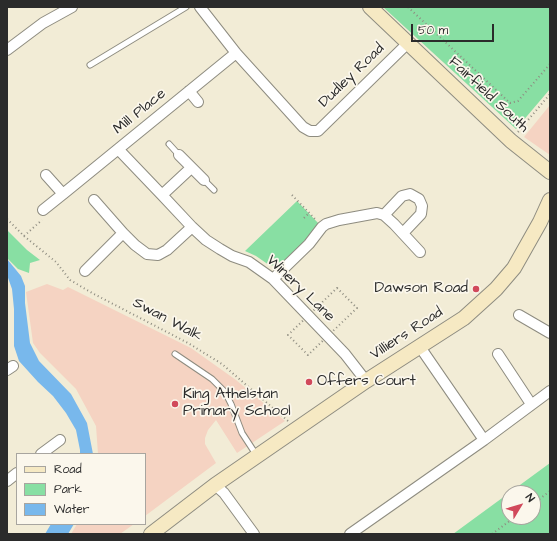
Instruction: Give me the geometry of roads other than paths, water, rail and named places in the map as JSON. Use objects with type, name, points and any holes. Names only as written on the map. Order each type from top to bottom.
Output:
[{"type":"street","points":[[7,50],[43,23],[72,7]]},
{"type":"street","points":[[200,7],[236,53]]},
{"type":"street","name":"Fairfield South","points":[[370,7],[511,141],[550,172]]},
{"type":"street","name":"Dudley Road","points":[[236,53],[303,127],[310,131],[318,130],[408,43]]},
{"type":"street","name":"Mill Place","points":[[43,210],[236,53]]},
{"type":"street","points":[[189,91],[198,102]]},
{"type":"street","name":"Winery Lane","points":[[118,149],[206,240],[232,256],[249,262],[273,279],[345,354],[366,380]]},
{"type":"street","points":[[179,155],[204,180]]},
{"type":"street","points":[[162,195],[191,168]]},
{"type":"street","points":[[46,175],[63,194]]},
{"type":"street","points":[[384,215],[402,196],[410,194],[419,199],[422,206],[421,214],[403,233]]},
{"type":"street","points":[[94,200],[123,233],[147,254],[158,255],[167,250],[192,227]]},
{"type":"street","name":"Villiers Road","points":[[151,534],[215,485],[366,380],[464,318],[496,289],[514,268],[540,222],[550,200]]},
{"type":"street","points":[[273,279],[309,244],[326,224],[377,213],[384,215],[420,252]]},
{"type":"street","points":[[85,271],[123,233]]},
{"type":"street","points":[[519,316],[550,333]]},
{"type":"street","points":[[420,347],[484,440]]},
{"type":"street","points":[[498,354],[531,404]]},
{"type":"street","points":[[350,534],[496,432],[550,391]]},
{"type":"street","points":[[42,453],[60,440]]},
{"type":"street","points":[[7,480],[16,474]]},
{"type":"street","points":[[215,485],[224,493],[254,534]]},
{"type":"lane","points":[[90,65],[186,7]]},
{"type":"lane","points":[[169,144],[179,155]]},
{"type":"lane","points":[[204,180],[214,190]]},
{"type":"lane","points":[[175,354],[212,379],[225,392],[242,433],[257,457]]},
{"type":"water","points":[[7,259],[21,276],[25,286],[25,303],[30,343],[39,361],[71,394],[87,423],[93,453],[80,453],[76,430],[66,413],[53,396],[19,361],[14,346],[14,309],[12,289],[7,275]]},
{"type":"water","points":[[50,525],[73,525],[68,534],[45,534]]},
{"type":"place","name":"Dawson Road","points":[[476,289]]},
{"type":"place","name":"Offers Court","points":[[309,382]]},
{"type":"place","name":"King Athelstan Primary School","points":[[175,404]]}]
